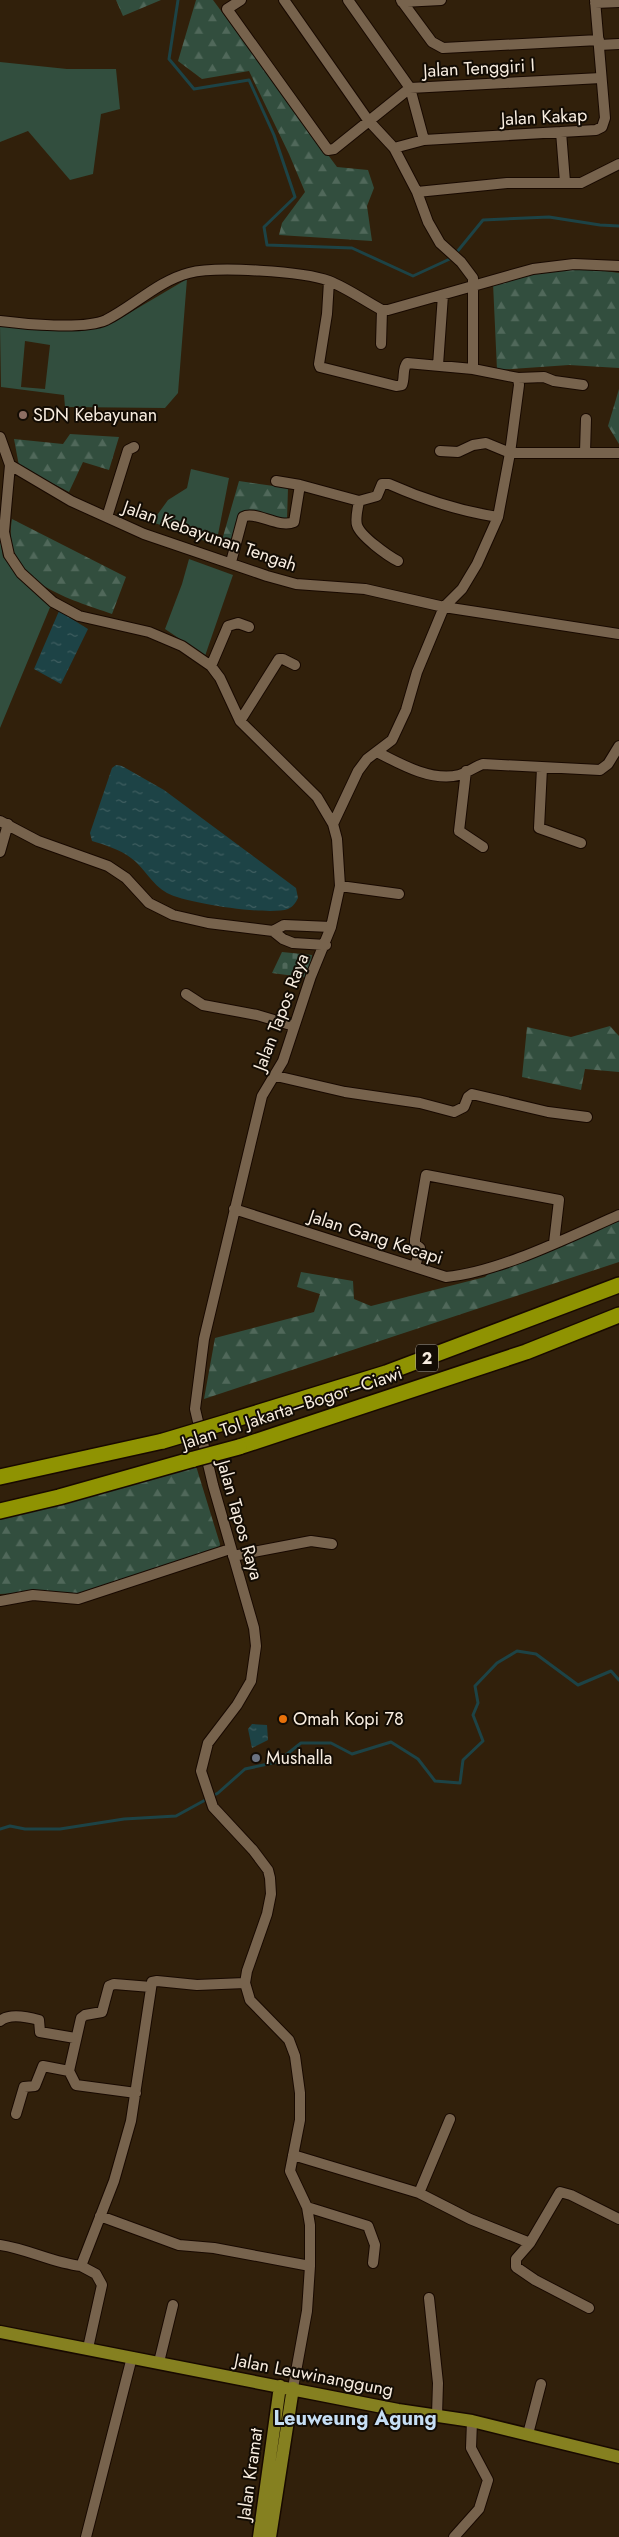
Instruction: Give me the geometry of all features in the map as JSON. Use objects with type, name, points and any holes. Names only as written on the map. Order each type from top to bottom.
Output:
[{"type":"highway","name":"Jalan Tol Jakarta–Bogor–Ciawi","points":[[0,1478],[163,1441],[386,1373],[619,1285]]},
{"type":"highway","name":"Jalan Tol Jakarta–Bogor–Ciawi","points":[[0,1511],[239,1447],[526,1352],[619,1315]]},
{"type":"highway","points":[[0,1468],[136,1447]]},
{"type":"main road","name":"Jalan Leuwinanggung","points":[[0,2332],[398,2410],[472,2421],[619,2457]]},
{"type":"main road","name":"Jalan Kramat","points":[[259,2537],[287,2387]]},
{"type":"main road","name":"Jalan Kramat","points":[[270,2537],[287,2387]]},
{"type":"street","name":"Jalan Tenggiri I","points":[[241,0],[227,10],[325,148],[334,149],[410,88],[602,78]]},
{"type":"street","points":[[284,0],[368,120],[394,148],[417,192],[436,237],[461,262],[473,278],[475,284],[473,369]]},
{"type":"street","points":[[348,0],[410,88],[424,140]]},
{"type":"street","points":[[401,1],[441,0]]},
{"type":"street","points":[[401,1],[432,42],[443,48],[599,42],[619,44]]},
{"type":"street","points":[[595,2],[619,2]]},
{"type":"street","name":"Jalan Kakap","points":[[394,148],[424,140],[596,130],[602,127],[605,118],[595,2]]},
{"type":"street","points":[[561,132],[565,182]]},
{"type":"street","points":[[417,192],[506,183],[582,183],[619,164]]},
{"type":"street","points":[[0,320],[38,326],[105,320],[160,287],[188,273],[216,270],[302,274],[329,281],[382,310],[443,295],[475,284],[533,269],[574,264],[619,266]]},
{"type":"street","points":[[329,281],[327,314],[319,364],[325,368],[396,386],[402,385],[404,366],[407,363],[473,369],[518,378],[544,377],[554,381],[584,385]]},
{"type":"street","points":[[438,365],[443,295]]},
{"type":"street","points":[[381,344],[382,310]]},
{"type":"street","points":[[333,824],[358,771],[366,759],[392,740],[406,710],[418,672],[444,607],[462,589],[477,564],[498,517],[510,453],[519,389],[518,378]]},
{"type":"street","points":[[585,452],[586,419]]},
{"type":"street","name":"Jalan Tapos Raya","points":[[0,438],[10,465],[4,532],[9,555],[21,573],[37,590],[78,616],[150,632],[182,646],[211,666],[220,678],[240,721],[316,797],[333,824],[340,886],[331,927],[326,945],[312,976],[294,1026],[283,1062],[262,1096],[204,1339],[195,1409],[231,1552],[254,1628],[256,1646],[251,1680],[237,1705],[208,1743],[201,1771],[210,1800],[224,1819],[253,1850],[268,1870],[270,1878],[271,1894],[267,1914],[247,1970],[245,1983]]},
{"type":"street","points":[[440,451],[458,452],[473,445],[486,443],[510,453],[619,453]]},
{"type":"street","points":[[107,517],[128,450],[134,447]]},
{"type":"street","name":"Jalan Kebayunan Tengah","points":[[10,465],[71,501],[144,534],[231,562],[267,576],[296,584],[365,589],[444,607],[619,634]]},
{"type":"street","points":[[276,481],[300,485],[359,501],[377,496],[382,484],[389,484],[430,502],[459,511],[498,517]]},
{"type":"street","points":[[231,562],[243,517],[249,515],[270,521],[290,524],[294,522],[300,485]]},
{"type":"street","points":[[359,501],[356,522],[360,530],[381,550],[398,561]]},
{"type":"street","points":[[211,666],[228,626],[238,623],[249,627]]},
{"type":"street","points":[[240,721],[279,659],[295,665]]},
{"type":"street","points":[[377,752],[438,777],[460,775],[483,764],[600,770],[608,764],[619,746]]},
{"type":"street","points":[[542,768],[539,828],[582,843]]},
{"type":"street","points":[[466,771],[459,831],[483,847]]},
{"type":"street","points":[[0,852],[4,823],[38,841],[108,866],[126,878],[149,903],[173,915],[208,923],[273,931],[282,939],[293,942],[326,945]]},
{"type":"street","points":[[340,886],[399,894]]},
{"type":"street","points":[[273,931],[284,925],[331,927]]},
{"type":"street","points":[[186,994],[203,1005],[257,1015],[294,1026]]},
{"type":"street","points":[[276,1076],[345,1092],[420,1103],[454,1112],[464,1107],[468,1097],[472,1094],[548,1112],[587,1117]]},
{"type":"street","points":[[415,1267],[420,1248],[415,1244],[415,1239],[426,1175],[559,1200],[554,1243]]},
{"type":"street","name":"Jalan Gang Kecapi","points":[[234,1209],[446,1277],[474,1273],[554,1243],[619,1215]]},
{"type":"street","points":[[0,1601],[33,1596],[78,1599],[231,1552],[311,1541],[332,1544]]},
{"type":"street","points":[[81,2266],[124,2151],[136,2093],[152,1982],[197,1985],[245,1983],[250,2000],[289,2040],[295,2056],[301,2106],[291,2177],[307,2207],[310,2225],[308,2311],[296,2372],[287,2387]]},
{"type":"street","points":[[136,2093],[76,2085],[69,2071],[75,2038],[82,2016],[103,2010],[110,1986],[114,1984],[151,1987]]},
{"type":"street","points":[[0,2021],[4,2017],[24,2017],[39,2020],[39,2032],[75,2038]]},
{"type":"street","points":[[16,2114],[24,2087],[35,2086],[43,2066],[69,2071]]},
{"type":"street","points":[[419,2192],[450,2119]]},
{"type":"street","points":[[293,2155],[419,2192],[470,2220],[530,2243]]},
{"type":"street","points":[[588,2308],[535,2280],[516,2267],[516,2260],[530,2243],[560,2192],[571,2195],[619,2219]]},
{"type":"street","points":[[307,2207],[368,2226],[375,2245],[373,2263]]},
{"type":"street","points":[[100,2216],[179,2245],[214,2248],[310,2266]]},
{"type":"street","points":[[0,2244],[16,2247],[67,2264],[81,2266],[96,2274],[102,2285],[88,2348]]},
{"type":"street","points":[[429,2298],[438,2383],[437,2415]]},
{"type":"street","points":[[158,2362],[173,2305]]},
{"type":"street","points":[[86,2537],[132,2357]]},
{"type":"street","points":[[528,2434],[541,2384]]},
{"type":"street","points":[[454,2537],[479,2509],[488,2480],[471,2448],[472,2421]]},
{"type":"green space","points":[[116,0],[161,0],[123,16]]},
{"type":"green space","points":[[196,0],[213,0],[337,167],[368,170],[374,188],[367,206],[372,241],[279,235],[282,223],[305,192],[249,71],[202,79],[178,61]]},
{"type":"green space","points":[[0,62],[67,69],[116,69],[120,109],[101,114],[93,174],[70,180],[28,131],[0,142]]},
{"type":"green space","points":[[584,268],[619,273],[619,368],[569,365],[497,370],[493,283],[549,270]]},
{"type":"green space","points":[[187,279],[178,393],[165,408],[65,407],[64,395],[1,387],[0,325],[64,329],[109,325]],"holes":[[[25,341],[50,345],[45,389],[21,387]]]},
{"type":"green space","points":[[619,389],[619,444],[608,426]]},
{"type":"green space","points":[[70,434],[119,437],[109,470],[83,462],[69,492],[19,466],[14,439],[63,444]]},
{"type":"green space","points":[[191,469],[229,478],[216,545],[152,522],[168,500],[187,488]]},
{"type":"green space","points":[[239,481],[288,488],[287,520],[241,512],[231,549],[220,547]]},
{"type":"green space","points":[[12,519],[126,577],[112,614],[57,593],[41,584],[27,572],[17,558],[11,540]]},
{"type":"green space","points":[[0,538],[3,557],[23,581],[51,605],[0,728]]},
{"type":"green space","points":[[189,559],[233,575],[205,656],[165,629]]},
{"type":"green space","points":[[282,952],[312,955],[309,978],[272,973]]},
{"type":"green space","points":[[610,1026],[619,1036],[619,1072],[585,1069],[581,1090],[522,1077],[527,1027],[571,1037]]},
{"type":"green space","points":[[619,1221],[619,1262],[204,1399],[215,1338],[314,1312],[320,1294],[297,1287],[301,1272],[353,1281],[354,1299],[371,1306],[485,1277],[489,1273]]},
{"type":"green space","points":[[196,1466],[220,1544],[219,1550],[79,1597],[38,1592],[0,1594],[0,1511]]},
{"type":"water","points":[[59,611],[88,629],[61,684],[34,669]]},
{"type":"water","points":[[116,765],[122,766],[164,790],[296,888],[298,898],[294,904],[288,909],[278,911],[246,910],[177,897],[162,890],[136,862],[126,855],[92,841],[90,833],[112,768]]},
{"type":"water","points":[[252,1724],[267,1725],[268,1740],[252,1748],[248,1729]]},
{"type":"waterway","points":[[178,0],[169,59],[194,89],[249,80],[274,135],[295,197],[264,227],[267,245],[352,248],[413,276],[452,258],[483,220],[549,217],[619,226]]},
{"type":"waterway","points":[[0,1829],[10,1826],[25,1829],[60,1829],[124,1819],[176,1816],[218,1793],[245,1769],[277,1762],[301,1743],[331,1743],[352,1754],[391,1742],[418,1759],[435,1781],[460,1783],[463,1760],[483,1741],[473,1715],[478,1703],[475,1686],[497,1663],[517,1651],[536,1654],[578,1685],[611,1671],[619,1680]]},
{"type":"place","name":"SDN Kebayunan","points":[[23,415]]},
{"type":"place","name":"Omah Kopi 78","points":[[283,1719]]},
{"type":"place","name":"Mushalla","points":[[256,1758]]},
{"type":"district","name":"Leuweung Agung","points":[[355,2418]]}]
